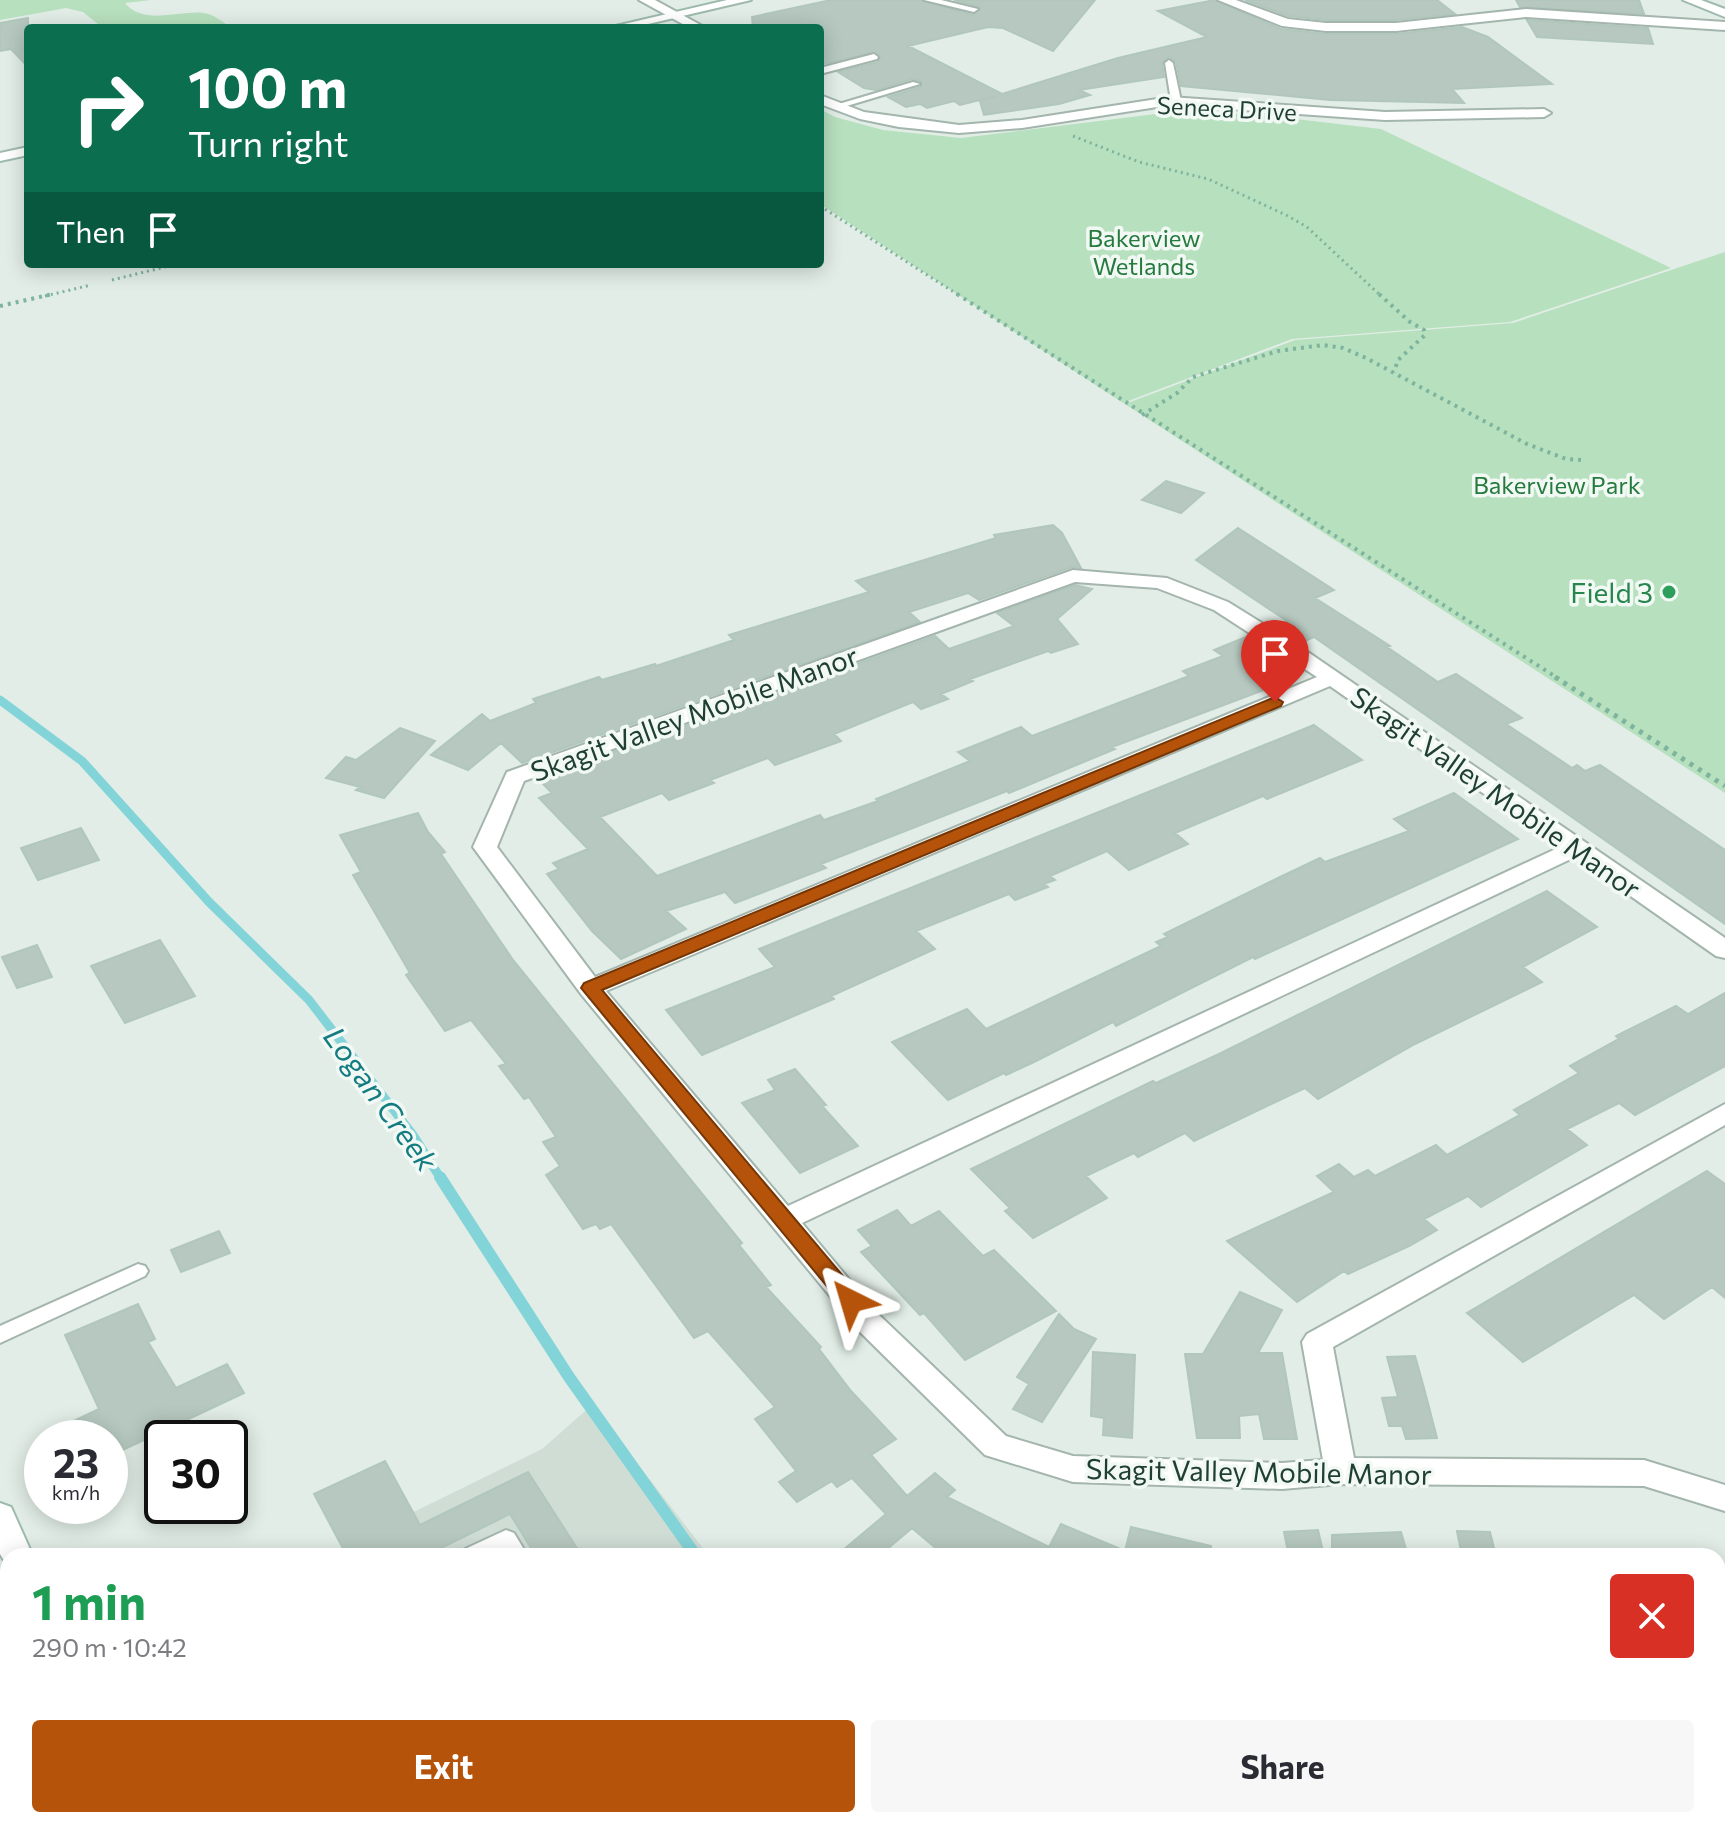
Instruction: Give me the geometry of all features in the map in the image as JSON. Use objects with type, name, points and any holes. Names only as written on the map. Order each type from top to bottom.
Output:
[{"type":"street","points":[[645,0],[692,24]]},
{"type":"street","points":[[632,24],[745,0]]},
{"type":"street","points":[[1224,0],[1286,23],[1326,27],[1396,27],[1526,13],[1725,26]]},
{"type":"street","points":[[1689,0],[1725,13]]},
{"type":"street","name":"Seneca Drive","points":[[824,101],[899,123],[959,129],[1022,124],[1137,104],[1176,101],[1385,116],[1544,113]]},
{"type":"street","points":[[0,157],[24,152]]},
{"type":"street","name":"Skagit Valley Mobile Manor","points":[[1725,950],[1332,678],[1221,606],[1160,582],[1073,576],[515,777],[485,847],[590,988],[868,1322],[996,1446],[1073,1469],[1282,1476],[1341,1471],[1644,1473],[1725,1498]]},
{"type":"street","points":[[590,988],[1332,678]]},
{"type":"street","points":[[784,1220],[1576,848]]},
{"type":"street","points":[[1341,1471],[1317,1342],[1725,1113]]},
{"type":"street","points":[[0,1516],[14,1548]]},
{"type":"lane","points":[[928,0],[974,9]]},
{"type":"lane","points":[[824,69],[874,57]]},
{"type":"lane","points":[[1169,63],[1176,101]]},
{"type":"lane","points":[[837,106],[916,84]]},
{"type":"lane","points":[[0,1335],[138,1271]]},
{"type":"lane","points":[[489,1548],[506,1539],[512,1548]]},
{"type":"path","points":[[1064,132],[1139,162],[1208,179],[1255,198],[1307,227],[1410,322],[1424,330],[1425,335],[1398,360],[1394,372]]},
{"type":"path","points":[[824,209],[1725,786]]},
{"type":"path","points":[[112,280],[161,268]]},
{"type":"path","points":[[0,306],[91,285]]},
{"type":"path","points":[[1142,415],[1177,393],[1193,377],[1303,346],[1343,348],[1527,444],[1566,459],[1581,460]]},
{"type":"shaded area","points":[[592,1405],[703,1548],[340,1548],[542,1449]]},
{"type":"green space","points":[[0,0],[151,0],[125,3],[142,14],[207,14],[226,24],[98,24],[83,12],[66,8],[0,20]]},
{"type":"green space","name":"Bakerview Wetlands","points":[[824,111],[883,130],[961,138],[1180,111],[1261,115],[1381,129],[1671,268],[1510,322],[1292,339],[1123,403],[824,207]]},
{"type":"green space","name":"Bakerview Park","points":[[1725,252],[1725,793],[1125,404],[1295,340],[1513,323]]},
{"type":"building","points":[[831,0],[921,0],[973,15],[981,7],[954,0],[1095,0],[1053,51],[1003,28],[988,27],[908,46],[1002,94],[1118,58],[1207,37],[1158,11],[1215,0],[1281,29],[1326,34],[1396,34],[1462,27],[1488,37],[1552,84],[1452,89],[1464,103],[1330,100],[1181,86],[1176,62],[1169,57],[1162,63],[1164,77],[1079,90],[1090,95],[1059,104],[984,115],[980,101],[996,96],[960,105],[954,101],[927,108],[920,104],[906,107],[888,97],[921,87],[921,81],[912,79],[876,90],[864,88],[838,72],[878,62],[881,56],[876,52],[824,64],[824,24],[753,24],[752,17]]},
{"type":"building","points":[[1245,0],[1437,0],[1455,14],[1396,20],[1326,20],[1289,16]]},
{"type":"building","points":[[1516,0],[1639,0],[1644,14],[1520,7]]},
{"type":"building","points":[[28,18],[28,24],[24,24],[24,63],[11,49],[0,51],[0,23]]},
{"type":"building","points":[[1527,20],[1648,28],[1653,44],[1537,37]]},
{"type":"building","points":[[1166,481],[1204,493],[1181,513],[1142,500]]},
{"type":"building","points":[[1053,525],[1062,533],[1081,568],[1072,567],[979,600],[968,593],[909,612],[920,622],[522,763],[501,743],[468,770],[431,755],[482,714],[490,721],[536,703],[533,699],[599,677],[602,680],[656,666],[734,640],[729,635],[869,592],[856,581],[996,538],[994,535]]},
{"type":"building","points":[[1238,528],[1334,590],[1315,598],[1390,646],[1387,647],[1438,682],[1456,674],[1522,718],[1506,724],[1572,768],[1577,765],[1585,771],[1600,765],[1725,850],[1725,924],[1314,637],[1300,643],[1273,626],[1287,621],[1196,560]]},
{"type":"building","points":[[1075,585],[1092,589],[1057,619],[1078,644],[1051,653],[1048,651],[970,679],[973,681],[941,694],[948,699],[921,709],[913,702],[834,734],[841,741],[775,765],[768,758],[669,800],[662,793],[600,817],[657,876],[820,815],[824,820],[878,801],[876,799],[970,761],[958,752],[1021,727],[1032,736],[1189,676],[1183,671],[1223,656],[1214,650],[1248,636],[1275,653],[1263,658],[1293,679],[1112,747],[1115,749],[821,864],[826,868],[735,903],[725,892],[666,911],[686,929],[621,959],[592,931],[547,874],[559,869],[553,863],[588,849],[539,798],[552,793],[538,779],[935,636],[949,649],[1014,626],[997,613]]},
{"type":"building","points":[[1314,725],[1362,760],[1267,799],[1263,796],[1175,833],[1188,844],[1129,870],[1107,851],[1050,876],[1055,880],[1044,884],[1048,887],[1015,900],[1009,894],[916,931],[935,949],[831,996],[834,999],[702,1055],[666,1010],[775,967],[759,949]]},
{"type":"building","points":[[400,728],[435,741],[384,798],[356,790],[360,787],[326,778],[346,757],[356,760]]},
{"type":"building","points":[[1454,793],[1518,839],[1255,959],[1253,957],[1116,1026],[1113,1022],[948,1100],[892,1042],[967,1009],[986,1029],[1161,946],[1156,942],[1168,937],[1164,934],[1320,858],[1325,862],[1409,831],[1394,819]]},
{"type":"building","points":[[418,813],[428,832],[445,852],[441,854],[513,960],[742,1243],[739,1245],[771,1285],[766,1287],[821,1347],[819,1349],[851,1391],[896,1439],[871,1455],[907,1496],[935,1473],[955,1490],[947,1497],[1049,1547],[1061,1524],[1118,1548],[936,1548],[912,1528],[888,1548],[846,1548],[886,1514],[852,1478],[837,1487],[832,1481],[797,1502],[779,1482],[796,1471],[755,1419],[775,1407],[708,1331],[694,1338],[611,1224],[600,1229],[596,1224],[583,1229],[546,1175],[560,1166],[543,1142],[556,1137],[529,1097],[524,1099],[499,1066],[506,1064],[471,1020],[445,1031],[406,975],[410,973],[353,875],[361,872],[340,835]]},
{"type":"building","points":[[81,828],[99,860],[38,880],[21,848]]},
{"type":"building","points":[[1547,891],[1597,927],[1523,967],[1542,982],[1415,1044],[1318,1099],[1305,1088],[1194,1141],[1185,1133],[1138,1157],[1134,1153],[1086,1176],[1107,1198],[1033,1238],[1005,1211],[1010,1208],[971,1169],[1153,1081],[1156,1083],[1219,1054]]},
{"type":"building","points":[[160,940],[195,996],[125,1023],[91,966]]},
{"type":"building","points":[[37,945],[52,977],[17,988],[2,957]]},
{"type":"building","points":[[1725,993],[1725,1066],[1635,1115],[1619,1103],[1567,1129],[1587,1145],[1481,1207],[1468,1196],[1424,1219],[1437,1230],[1348,1274],[1344,1271],[1297,1302],[1227,1241],[1334,1192],[1317,1176],[1339,1164],[1354,1177],[1368,1170],[1375,1176],[1436,1145],[1447,1155],[1520,1115],[1514,1110],[1579,1073],[1570,1066],[1619,1039],[1616,1036],[1676,1006],[1688,1014]]},
{"type":"building","points":[[795,1069],[826,1105],[822,1106],[858,1146],[800,1173],[742,1103],[775,1090],[768,1080]]},
{"type":"building","points":[[1707,1171],[1725,1184],[1725,1298],[1712,1287],[1664,1319],[1634,1295],[1523,1362],[1467,1313]]},
{"type":"building","points":[[897,1210],[911,1226],[939,1211],[983,1256],[994,1250],[1056,1311],[965,1360],[924,1313],[920,1315],[861,1252],[872,1246],[858,1230]]},
{"type":"building","points":[[219,1231],[230,1253],[181,1272],[171,1250]]},
{"type":"building","points":[[1240,1292],[1282,1310],[1258,1353],[1282,1353],[1297,1439],[1264,1439],[1259,1414],[1239,1416],[1240,1438],[1197,1438],[1185,1354],[1203,1354]]},
{"type":"building","points":[[138,1304],[155,1339],[148,1342],[176,1388],[227,1364],[244,1393],[187,1420],[144,1420],[144,1440],[128,1448],[128,1420],[76,1420],[99,1409],[65,1335]]},
{"type":"building","points":[[1059,1314],[1074,1329],[1096,1339],[1042,1422],[1013,1409],[1029,1384],[1017,1377]]},
{"type":"building","points":[[1093,1352],[1135,1355],[1132,1438],[1103,1435],[1104,1418],[1091,1416]]},
{"type":"building","points":[[1415,1356],[1437,1438],[1406,1439],[1402,1426],[1389,1426],[1382,1398],[1398,1397],[1387,1357]]},
{"type":"building","points":[[385,1461],[420,1525],[528,1472],[577,1548],[531,1548],[510,1514],[441,1548],[343,1548],[314,1494]]},
{"type":"building","points":[[1131,1527],[1211,1548],[1126,1548]]},
{"type":"building","points":[[1318,1530],[1322,1548],[1287,1548],[1284,1532]]},
{"type":"building","points":[[1457,1531],[1490,1532],[1494,1548],[1460,1548]]},
{"type":"building","points":[[1401,1532],[1406,1548],[1332,1548],[1332,1535]]},
{"type":"waterway","name":"Logan Creek","points":[[0,700],[82,761],[209,902],[309,1000],[413,1135],[441,1179]]},
{"type":"waterway","name":"Logan Creek","points":[[440,1177],[569,1377],[690,1548]]},
{"type":"place","name":"Field 3","points":[[1669,592]]},
{"type":"route","points":[[851,1301],[590,988],[1275,702]]}]
